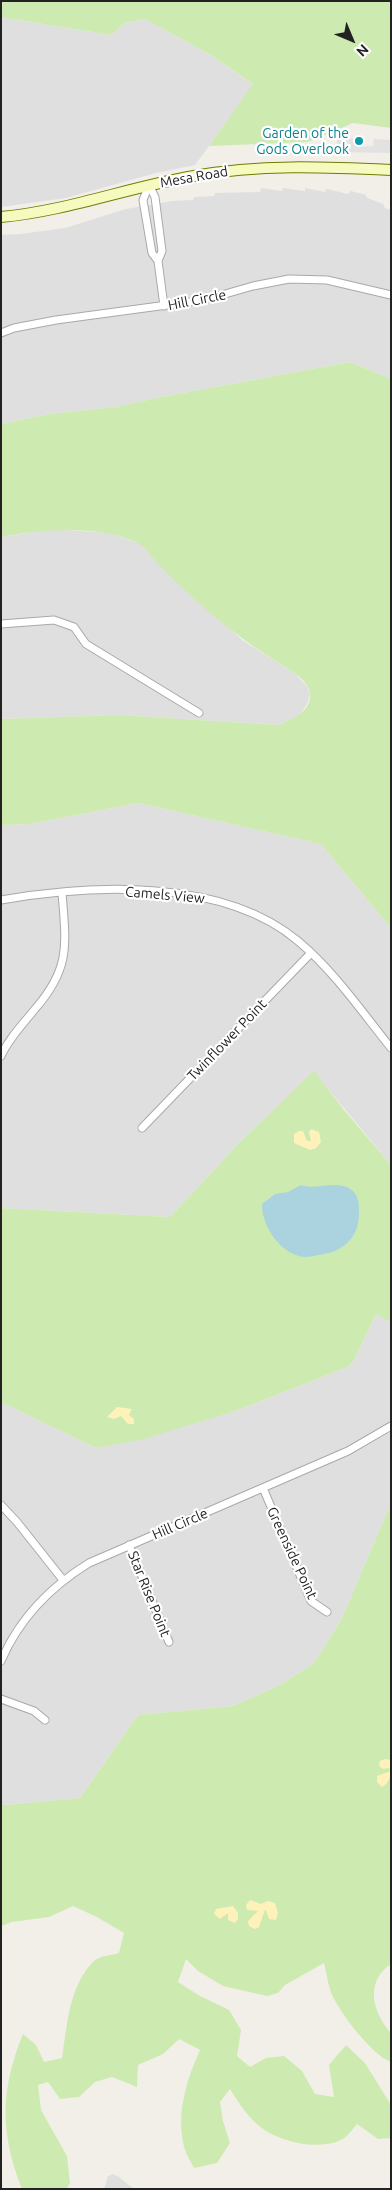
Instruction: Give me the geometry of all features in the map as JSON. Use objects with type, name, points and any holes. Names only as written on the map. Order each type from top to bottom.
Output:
[{"type":"main road","name":"Mesa Road","points":[[1,217],[51,210],[149,185],[195,176],[264,167],[391,170]]},
{"type":"street","points":[[149,185],[155,197],[159,225],[162,250],[158,261],[164,306]]},
{"type":"street","points":[[149,185],[143,200],[152,253],[158,261]]},
{"type":"street","points":[[147,227],[159,225]]},
{"type":"street","name":"Hill Circle","points":[[1,333],[14,328],[48,321],[220,297],[253,286],[289,279],[327,280],[391,295]]},
{"type":"street","points":[[1,624],[54,620],[74,626],[86,644],[199,713]]},
{"type":"street","name":"Camels View","points":[[1,900],[62,893],[132,891],[171,893],[218,900],[253,913],[285,931],[311,953],[391,1048]]},
{"type":"street","points":[[1,1056],[10,1039],[45,998],[59,974],[65,951],[62,893]]},
{"type":"street","name":"Twinflower Point","points":[[142,1128],[311,953]]},
{"type":"street","name":"Hill Circle","points":[[1,1661],[11,1641],[28,1616],[63,1580],[89,1563],[348,1451],[391,1426]]},
{"type":"street","name":"Greenside Point","points":[[263,1488],[311,1601],[327,1612]]},
{"type":"street","points":[[1,1505],[17,1522],[63,1580]]},
{"type":"street","name":"Star Rise Point","points":[[129,1545],[169,1642]]},
{"type":"street","points":[[1,1700],[34,1711],[45,1720]]},
{"type":"shaded area","points":[[1,17],[111,35],[125,23],[145,19],[209,54],[254,85],[195,165],[156,173],[66,198],[1,207]]},
{"type":"shaded area","points":[[337,138],[360,139],[360,147],[373,146],[374,139],[391,140],[391,153],[337,152]]},
{"type":"shaded area","points":[[261,188],[282,191],[283,188],[305,191],[305,188],[325,192],[327,189],[348,194],[351,191],[366,195],[367,198],[383,204],[385,208],[391,210],[391,379],[350,362],[116,407],[49,414],[1,424],[1,235],[65,228],[126,209],[172,201],[193,200],[194,197],[214,196],[215,193],[260,192]]},
{"type":"shaded area","points":[[52,529],[109,533],[139,543],[242,640],[294,673],[307,686],[310,694],[307,704],[298,717],[278,725],[119,715],[1,719],[1,537]]},
{"type":"shaded area","points":[[138,803],[321,844],[391,928],[391,1165],[314,1072],[241,1141],[170,1217],[1,1208],[1,825],[30,824]]},
{"type":"shaded area","points":[[376,1314],[391,1323],[391,1503],[342,1618],[314,1663],[280,1685],[233,1706],[138,1715],[80,1798],[5,1805],[1,1803],[1,1402],[96,1448],[235,1411],[348,1367],[354,1360]]},
{"type":"shaded area","points":[[113,2174],[134,2189],[104,2189],[108,2176]]},
{"type":"green space","points":[[1,1],[391,1],[391,128],[353,123],[308,142],[209,146],[253,84],[209,54],[145,19],[125,23],[111,35],[1,17]]},
{"type":"green space","points":[[350,362],[391,379],[391,928],[321,844],[138,803],[30,824],[1,825],[1,719],[119,715],[278,725],[294,718],[304,710],[310,700],[310,693],[301,678],[216,618],[176,582],[144,547],[136,542],[103,533],[69,530],[1,537],[1,424],[49,414],[116,407]]},
{"type":"green space","points":[[314,1071],[344,1110],[391,1165],[391,1323],[376,1314],[354,1360],[348,1367],[235,1411],[144,1439],[96,1448],[1,1402],[1,1208],[170,1217],[241,1141]]},
{"type":"green space","points":[[391,1503],[391,1964],[377,1980],[374,1988],[374,1998],[380,2016],[391,2033],[391,2062],[383,2058],[358,2034],[343,2014],[331,1993],[324,1963],[285,1985],[278,1993],[267,1996],[223,1986],[198,1971],[186,1959],[178,1982],[200,1996],[229,2010],[241,2030],[237,2056],[250,2067],[266,2058],[284,2056],[302,2071],[315,2094],[334,2097],[329,2065],[346,2045],[365,2063],[391,2105],[391,2138],[378,2139],[357,2124],[343,2139],[331,2143],[310,2145],[287,2140],[267,2132],[259,2126],[230,2089],[220,2102],[223,2121],[230,2143],[217,2163],[194,2168],[184,2145],[181,2118],[187,2083],[200,2050],[179,2039],[163,2054],[138,2065],[137,2087],[112,2077],[95,2082],[79,2097],[60,2099],[48,2082],[38,2085],[41,2110],[67,2156],[70,2183],[67,2189],[22,2189],[10,2149],[6,2112],[7,2093],[15,2054],[23,2034],[36,2045],[44,2062],[62,2058],[70,2007],[79,1983],[95,1960],[119,1953],[124,1933],[97,1917],[73,1906],[49,1917],[12,1922],[1,1926],[1,1803],[5,1805],[80,1798],[138,1715],[233,1706],[280,1685],[314,1663],[342,1618]]},
{"type":"sand","points":[[311,1129],[319,1132],[321,1142],[316,1148],[310,1150],[294,1143],[294,1134],[299,1131],[303,1131],[307,1141],[311,1141],[309,1132]]},
{"type":"sand","points":[[117,1407],[132,1409],[129,1415],[134,1419],[134,1424],[128,1424],[121,1416],[114,1419],[107,1417]]},
{"type":"sand","points":[[385,1759],[391,1760],[391,1771],[389,1768],[383,1769],[379,1766],[380,1761]]},
{"type":"sand","points":[[391,1771],[388,1782],[382,1787],[377,1782],[377,1776]]},
{"type":"sand","points":[[250,1900],[261,1904],[268,1901],[275,1903],[278,1913],[276,1920],[269,1919],[265,1910],[259,1927],[255,1929],[249,1926],[248,1921],[258,1911],[247,1910],[246,1905]]},
{"type":"sand","points":[[233,1906],[238,1913],[238,1919],[235,1923],[228,1920],[228,1913],[220,1919],[214,1914],[216,1909]]},
{"type":"water","points":[[301,1185],[314,1187],[341,1185],[355,1193],[359,1204],[358,1222],[353,1236],[342,1247],[328,1253],[304,1257],[288,1251],[274,1238],[265,1221],[262,1204],[275,1194],[288,1192]]},
{"type":"place","name":"Garden of the Gods Overlook","points":[[359,141]]}]
